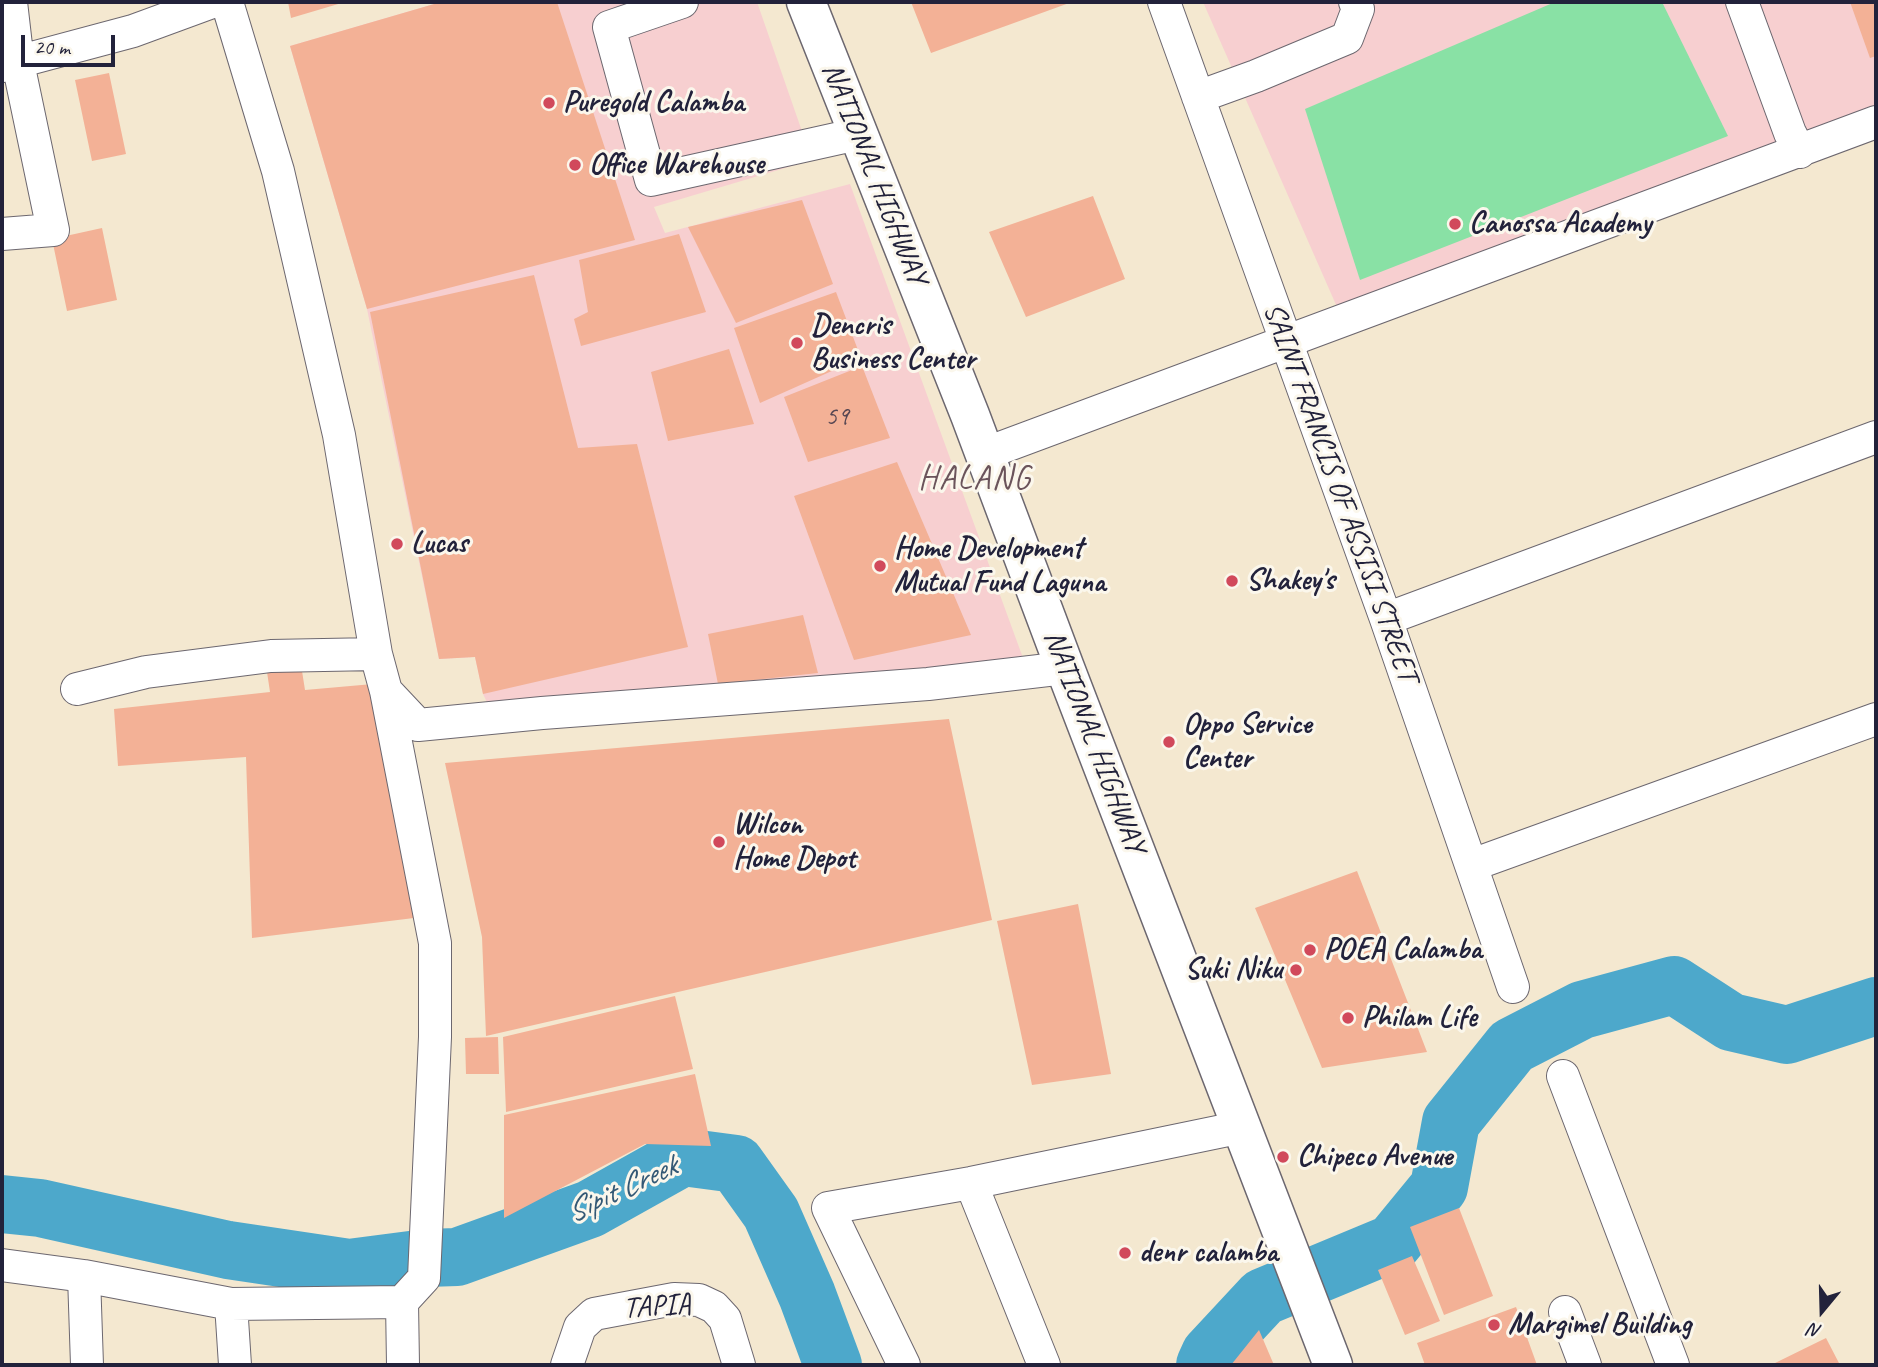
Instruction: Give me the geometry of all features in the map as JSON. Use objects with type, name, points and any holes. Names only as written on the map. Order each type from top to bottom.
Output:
[{"type":"main road","name":"NATIONAL HIGHWAY","points":[[806,2],[984,454],[1333,1365]]},
{"type":"street","points":[[2,234],[53,229],[10,64],[12,2]]},
{"type":"street","points":[[10,64],[133,31],[212,2]]},
{"type":"street","points":[[227,2],[278,171],[336,422],[376,654],[386,691],[435,943],[435,1037],[424,1278],[402,1302],[403,1365]]},
{"type":"street","points":[[682,2],[608,27],[650,180],[859,134]]},
{"type":"street","name":"SAINT FRANCIS OF ASSISI STREET","points":[[1164,2],[1386,619],[1513,987]]},
{"type":"street","points":[[1198,97],[1347,38],[1358,9],[1355,2]]},
{"type":"street","points":[[1742,2],[1790,132],[1800,152]]},
{"type":"street","points":[[984,454],[1876,122]]},
{"type":"street","points":[[1386,619],[1876,437]]},
{"type":"street","points":[[76,689],[146,672],[271,656],[376,654]]},
{"type":"street","points":[[386,691],[418,725],[928,684],[1065,668]]},
{"type":"street","points":[[1472,865],[1876,719]]},
{"type":"street","points":[[1563,1076],[1663,1362]]},
{"type":"street","points":[[904,1365],[828,1208],[971,1184],[1242,1127]]},
{"type":"street","points":[[971,1184],[1044,1365]]},
{"type":"street","points":[[2,1265],[84,1276],[231,1304],[402,1302]]},
{"type":"street","points":[[84,1276],[87,1365]]},
{"type":"street","name":"TAPIA","points":[[568,1365],[580,1327],[594,1314],[674,1299],[699,1300],[714,1307],[725,1319],[739,1365]]},
{"type":"street","points":[[231,1304],[235,1365]]},
{"type":"street","points":[[1564,1312],[1585,1365]]},
{"type":"shaded area","name":"Dencris Business Center","points":[[441,2],[757,2],[812,160],[654,207],[665,233],[850,184],[1023,658],[495,719],[483,694],[475,657],[439,659],[367,309],[290,46]]},
{"type":"shaded area","name":"Canossa Academy","points":[[1203,2],[1876,2],[1876,124],[1344,323]]},
{"type":"green space","points":[[1555,2],[1662,2],[1728,136],[1360,280],[1305,109]]},
{"type":"building","points":[[288,2],[345,2],[291,18]]},
{"type":"building","name":"Puregold Calamba","points":[[441,2],[557,2],[635,240],[367,309],[290,46]]},
{"type":"building","points":[[911,2],[1072,2],[931,53]]},
{"type":"building","points":[[1850,2],[1876,2],[1876,56],[1870,58]]},
{"type":"building","points":[[109,73],[126,154],[92,161],[75,80]]},
{"type":"building","points":[[1093,196],[1125,279],[1026,317],[989,232]]},
{"type":"building","points":[[802,200],[833,284],[736,323],[688,227]]},
{"type":"building","points":[[102,228],[117,300],[67,311],[52,239]]},
{"type":"building","points":[[679,234],[706,312],[581,346],[574,319],[588,312],[579,260]]},
{"type":"building","points":[[534,275],[578,448],[637,444],[688,647],[483,694],[475,657],[439,659],[370,312]]},
{"type":"building","name":"Dencris Business Center","points":[[836,292],[861,358],[760,403],[734,328]]},
{"type":"building","points":[[729,349],[754,424],[668,441],[651,372]]},
{"type":"building","points":[[862,366],[890,438],[808,462],[784,397]]},
{"type":"building","name":"Home Development Mutual Fund Laguna","points":[[897,462],[971,635],[854,660],[794,496]]},
{"type":"building","points":[[803,615],[818,673],[718,684],[708,634]]},
{"type":"building","points":[[302,671],[305,690],[373,684],[422,917],[252,938],[246,757],[118,766],[114,709],[270,692],[267,672]]},
{"type":"building","name":"Wilcon Home Depot","points":[[949,719],[992,920],[486,1036],[482,937],[445,763]]},
{"type":"building","points":[[1357,871],[1427,1052],[1322,1068],[1255,908]]},
{"type":"building","points":[[1078,904],[1111,1074],[1032,1085],[997,921]]},
{"type":"building","points":[[675,996],[693,1069],[506,1112],[503,1037]]},
{"type":"building","points":[[498,1037],[499,1074],[466,1074],[465,1038]]},
{"type":"building","points":[[695,1074],[711,1146],[645,1144],[504,1218],[504,1115]]},
{"type":"building","points":[[1459,1208],[1493,1296],[1444,1315],[1410,1227]]},
{"type":"building","points":[[1412,1256],[1440,1321],[1405,1335],[1378,1270]]},
{"type":"building","name":"Margimel Building","points":[[1516,1307],[1537,1365],[1425,1365],[1417,1343]]},
{"type":"building","points":[[1259,1330],[1274,1365],[1231,1365]]},
{"type":"building","points":[[1826,1338],[1840,1365],[1771,1365]]},
{"type":"waterway","name":"Sipit Creek","points":[[1205,1365],[1210,1354],[1263,1297],[1393,1243],[1439,1187],[1451,1122],[1512,1046],[1582,1010],[1674,985],[1731,1022],[1787,1035],[1876,1006]]},
{"type":"waterway","name":"Sipit Creek","points":[[2,1204],[40,1208],[228,1250],[349,1268],[426,1258],[457,1257],[590,1209],[683,1157],[736,1164],[771,1213],[807,1295],[833,1365]]},
{"type":"place","name":"Puregold Calamba","points":[[549,103]]},
{"type":"place","name":"Office Warehouse","points":[[575,165]]},
{"type":"place","name":"Canossa Academy","points":[[1455,224]]},
{"type":"place","name":"Dencris Business Center","points":[[797,343]]},
{"type":"place","name":"Lucas","points":[[397,544]]},
{"type":"place","name":"Home Development Mutual Fund Laguna","points":[[880,566]]},
{"type":"place","name":"Shakey's","points":[[1232,581]]},
{"type":"place","name":"Oppo Service Center","points":[[1169,742]]},
{"type":"place","name":"Wilcon Home Depot","points":[[719,842]]},
{"type":"place","name":"POEA Calamba","points":[[1310,950]]},
{"type":"place","name":"Suki Niku","points":[[1296,970]]},
{"type":"place","name":"Philam Life","points":[[1348,1018]]},
{"type":"place","name":"Chipeco Avenue","points":[[1283,1157]]},
{"type":"place","name":"denr calamba","points":[[1125,1253]]},
{"type":"place","name":"Margimel Building","points":[[1494,1325]]},
{"type":"district","name":"HALANG","points":[[975,479]]}]
